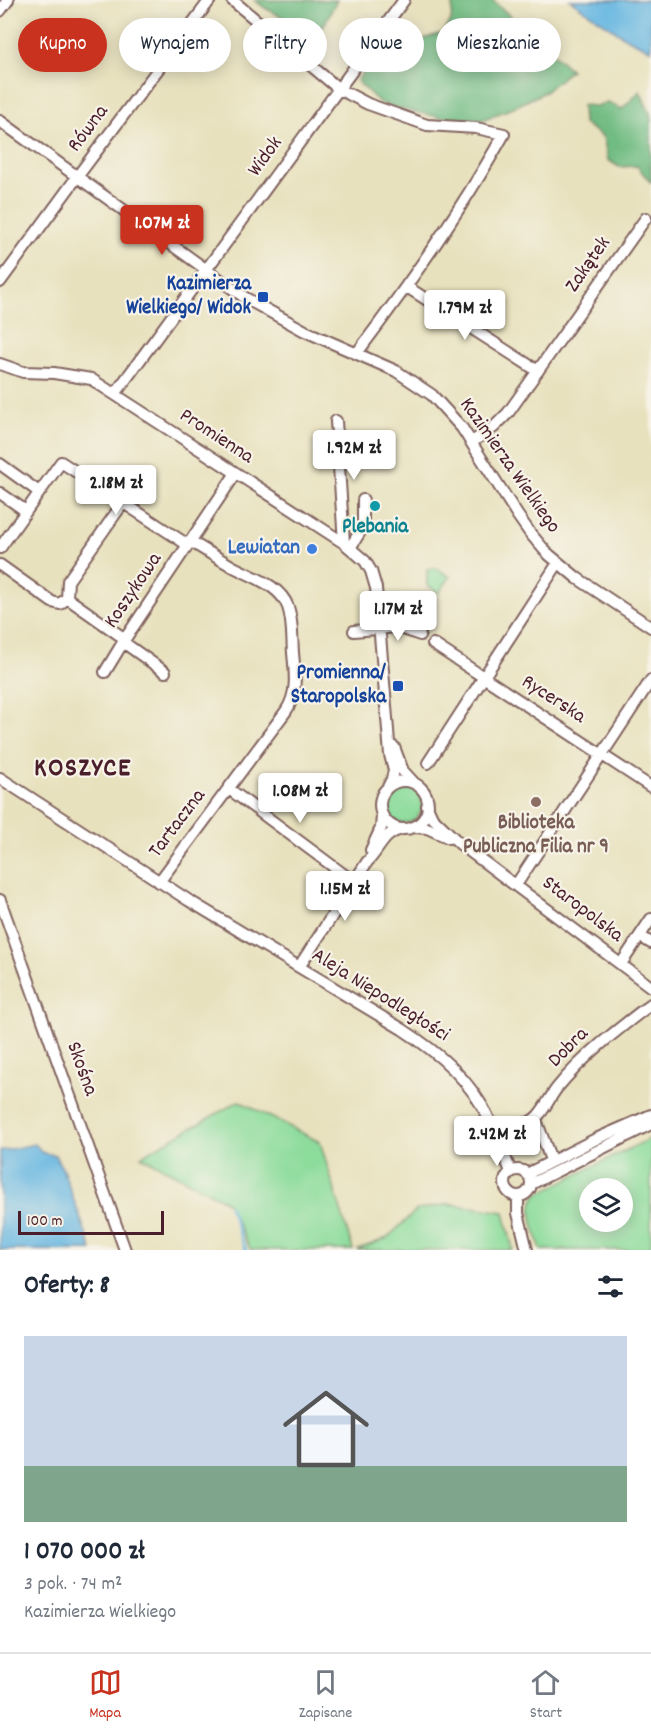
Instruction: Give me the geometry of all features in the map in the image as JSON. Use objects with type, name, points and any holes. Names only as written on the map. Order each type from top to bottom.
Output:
[{"type":"street","points":[[0,11],[8,0]]},
{"type":"street","name":"Równa","points":[[0,282],[210,0]]},
{"type":"street","points":[[232,0],[339,89],[368,104],[427,124],[476,128],[504,134],[479,179],[407,287],[357,353]]},
{"type":"street","name":"Widok","points":[[115,394],[404,0]]},
{"type":"street","name":"Kazimierza Wielkiego","points":[[0,121],[247,299],[321,338],[396,371],[426,391],[449,412],[472,442],[530,533],[558,563],[651,627]]},
{"type":"street","name":"Zakątek","points":[[472,442],[501,422],[646,218]]},
{"type":"street","points":[[407,287],[538,371]]},
{"type":"street","name":"Promienna","points":[[0,364],[23,372],[54,373],[91,379],[347,545],[365,561],[373,576],[379,607],[393,775],[388,787]]},
{"type":"street","points":[[336,421],[347,545]]},
{"type":"street","name":"Tartaczna","points":[[39,492],[60,462],[189,543],[271,588],[288,607],[296,681],[292,700],[159,882]]},
{"type":"street","points":[[0,464],[39,492],[1,545]]},
{"type":"street","name":"Koszykowa","points":[[105,672],[236,473]]},
{"type":"street","points":[[0,493],[26,511]]},
{"type":"street","points":[[347,545],[364,525],[363,500]]},
{"type":"street","points":[[0,565],[54,603],[63,603],[67,598],[68,581],[123,503]]},
{"type":"street","points":[[0,526],[10,534]]},
{"type":"street","points":[[428,763],[558,563]]},
{"type":"street","points":[[67,598],[165,672]]},
{"type":"street","points":[[354,631],[397,627],[420,635]]},
{"type":"street","name":"Rycerska","points":[[434,644],[651,787]]},
{"type":"street","points":[[516,885],[651,680]]},
{"type":"street","name":"Promienna","points":[[390,739],[403,771],[416,784]]},
{"type":"street","name":"Aleja Niepodległości","points":[[0,778],[159,882],[421,1041],[451,1065],[471,1089],[486,1112],[511,1172]]},
{"type":"street","points":[[299,967],[387,835],[423,819],[428,806],[425,794],[416,784],[401,781],[388,787],[380,800],[381,828],[367,862]]},
{"type":"street","points":[[229,789],[354,882]]},
{"type":"street","name":"Staropolska","points":[[428,806],[432,817],[460,844],[651,987]]},
{"type":"street","points":[[382,815],[390,824],[407,828]]},
{"type":"street","name":"Staropolska","points":[[407,828],[427,828],[460,844]]},
{"type":"street","name":"Skośna","points":[[0,900],[125,1250]]},
{"type":"street","points":[[621,964],[651,919]]},
{"type":"street","points":[[640,936],[651,943]]},
{"type":"street","name":"Dobra","points":[[536,1120],[556,1090],[587,1054],[651,1004]]},
{"type":"street","points":[[529,1179],[551,1160],[651,1115]]},
{"type":"street","points":[[523,1124],[536,1120],[551,1160]]},
{"type":"street","points":[[529,1179],[651,1124]]},
{"type":"street","points":[[519,1170],[529,1179],[530,1188],[525,1194],[518,1196],[510,1193],[505,1186],[506,1179],[511,1172],[519,1170]]},
{"type":"street","points":[[518,1196],[518,1213],[527,1250]]},
{"type":"green space","points":[[254,0],[337,0],[327,19],[284,18]]},
{"type":"green space","points":[[453,0],[492,0],[512,18],[451,18]]},
{"type":"green space","points":[[436,35],[436,72],[561,72],[561,61],[571,70],[545,92],[482,120],[439,117],[380,103],[357,81],[364,72],[424,72],[424,39]]},
{"type":"green space","points":[[640,91],[651,116],[651,183],[637,166],[619,167],[608,160],[603,137],[583,123],[582,105],[597,106],[608,102],[622,109]]},
{"type":"green space","points":[[437,568],[450,577],[439,593],[427,585],[427,569]]},
{"type":"green space","points":[[404,787],[417,792],[422,805],[417,818],[404,823],[391,818],[386,805],[391,792]]},
{"type":"green space","points":[[239,1101],[320,1142],[353,1250],[251,1250],[227,1202],[141,1156]]},
{"type":"green space","points":[[651,1138],[651,1250],[541,1250],[534,1229],[532,1207],[537,1194]]},
{"type":"green space","points":[[450,1204],[504,1212],[513,1250],[357,1250],[387,1238],[417,1210]]},
{"type":"water","points":[[570,0],[651,0],[651,50],[626,38]]},
{"type":"water","points":[[35,1144],[43,1153],[55,1155],[63,1170],[92,1250],[0,1250],[0,1151]]},
{"type":"waterway","points":[[229,1206],[246,1250]]},
{"type":"place","name":"Kazimierza Wielkiego/ Widok","points":[[263,297]]},
{"type":"place","name":"Plebania","points":[[375,506]]},
{"type":"place","name":"Lewiatan","points":[[312,549]]},
{"type":"place","name":"Promienna/ Staropolska","points":[[398,686]]},
{"type":"place","name":"Biblioteka Publiczna Filia nr 9","points":[[536,802]]},
{"type":"district","name":"KOSZYCE","points":[[83,769]]}]
